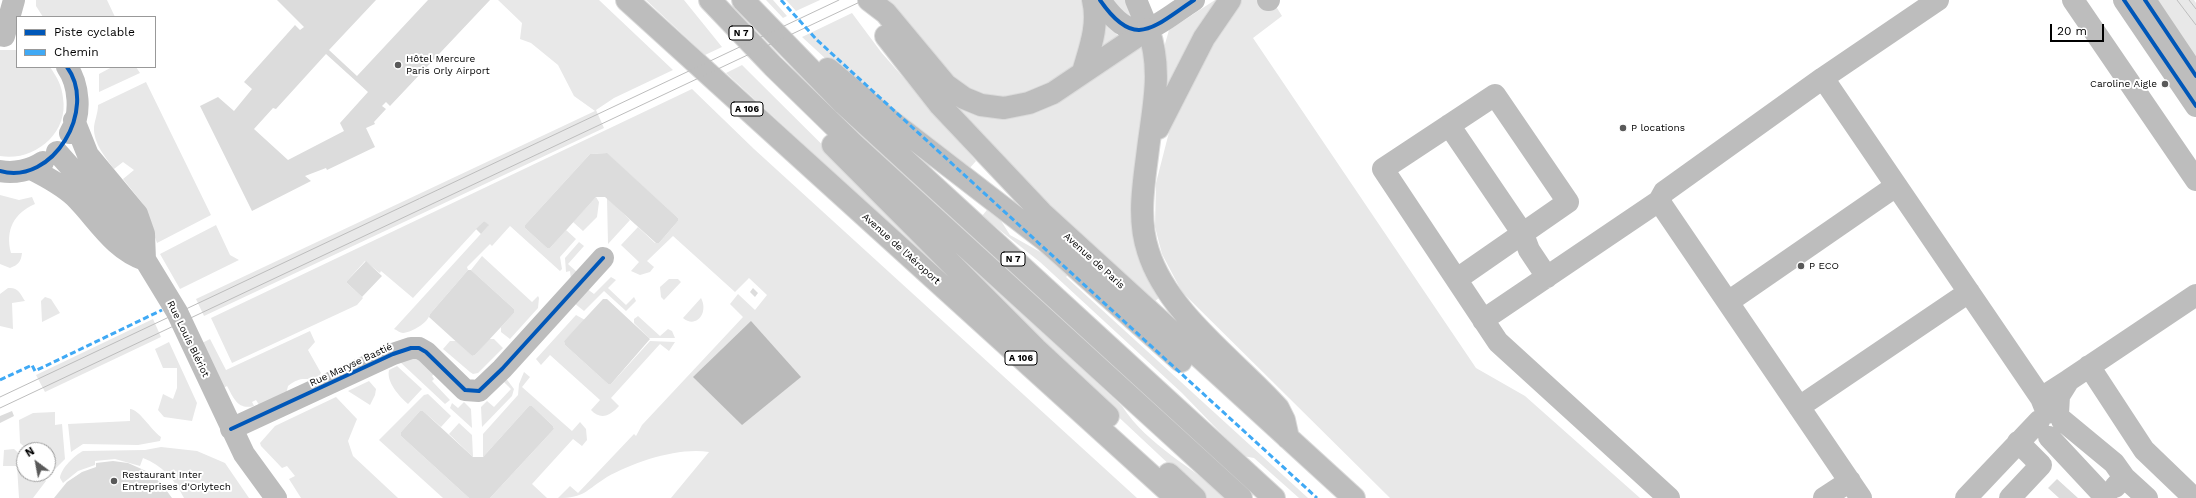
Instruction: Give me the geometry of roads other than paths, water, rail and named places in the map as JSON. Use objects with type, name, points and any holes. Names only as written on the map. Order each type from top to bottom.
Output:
[{"type":"main road","points":[[7,36],[14,0]]},
{"type":"main road","name":"Avenue de l'Aéroport","points":[[627,0],[1176,498]]},
{"type":"main road","name":"N 7","points":[[710,0],[773,66],[853,144],[1240,498]]},
{"type":"main road","name":"N 7","points":[[742,0],[844,104],[1274,498]]},
{"type":"main road","name":"Avenue de Paris","points":[[859,0],[940,105],[1042,213],[1354,498]]},
{"type":"main road","points":[[870,0],[886,13],[946,86],[964,98],[981,105],[1004,108],[1029,103],[1053,94],[1083,72],[1194,0]]},
{"type":"main road","points":[[1083,72],[1094,37],[1096,16],[1093,0]]},
{"type":"main road","points":[[1100,0],[1111,16],[1126,28],[1138,31],[1148,29]]},
{"type":"main road","points":[[758,16],[809,49],[835,76],[1045,240],[1249,422],[1266,433],[1288,438],[1284,420],[1278,408],[1184,313],[1157,274],[1147,250],[1142,196],[1156,98],[1156,70],[1153,42],[1136,0]]},
{"type":"main road","points":[[1148,147],[1204,38],[1230,0]]},
{"type":"main road","points":[[1484,320],[1659,201],[1664,192],[1822,78],[1938,0]]},
{"type":"main road","points":[[2073,0],[2196,180]]},
{"type":"main road","points":[[2124,0],[2196,106]]},
{"type":"main road","points":[[2145,0],[2196,76]]},
{"type":"main road","points":[[773,66],[780,85],[797,110],[1036,349],[1196,498]]},
{"type":"main road","points":[[0,171],[20,171],[31,168],[57,152],[72,130],[77,105],[77,88],[67,68]]},
{"type":"main road","points":[[1822,78],[1969,292],[2049,417],[2105,498],[2124,477]]},
{"type":"main road","points":[[1457,278],[1568,202],[1495,95],[1383,169],[1457,278],[1498,342],[1669,498]]},
{"type":"main road","points":[[31,168],[61,185],[75,198],[118,247],[133,256],[145,260],[144,234],[137,214],[88,155],[74,120]]},
{"type":"main road","points":[[1449,125],[1523,234],[1529,250],[1547,277]]},
{"type":"main road","name":"Rue Louis Blériot","points":[[57,152],[119,222],[145,260],[177,312],[244,454],[276,498]]},
{"type":"main road","points":[[1728,302],[1896,186]]},
{"type":"main road","points":[[1659,201],[1856,490],[1824,498]]},
{"type":"main road","name":"Rue Maryse Bastié","points":[[231,429],[371,363],[411,348],[419,348],[426,352],[465,390],[479,391],[502,369],[603,258]]},
{"type":"main road","points":[[1799,407],[1969,292]]},
{"type":"main road","points":[[1966,498],[2018,442],[2049,417],[2069,380],[2196,295]]},
{"type":"main road","points":[[2089,366],[2144,450],[2194,498]]},
{"type":"main road","points":[[2049,417],[2114,463],[2124,477],[2146,498]]},
{"type":"main road","points":[[2010,498],[2041,465],[2018,442]]},
{"type":"tram line","points":[[0,397],[839,0]]},
{"type":"tram line","points":[[0,408],[864,0]]},
{"type":"tram line","points":[[2177,0],[2196,25]]},
{"type":"tram line","points":[[2189,0],[2196,9]]},
{"type":"place","name":"Hôtel Mercure Paris Orly Airport","points":[[398,65]]},
{"type":"place","name":"Caroline Aigle","points":[[2165,84]]},
{"type":"place","name":"P locations","points":[[1623,128]]},
{"type":"place","name":"P ECO","points":[[1801,266]]},
{"type":"place","name":"Restaurant Inter Entreprises d'Orlytech","points":[[114,481]]}]
